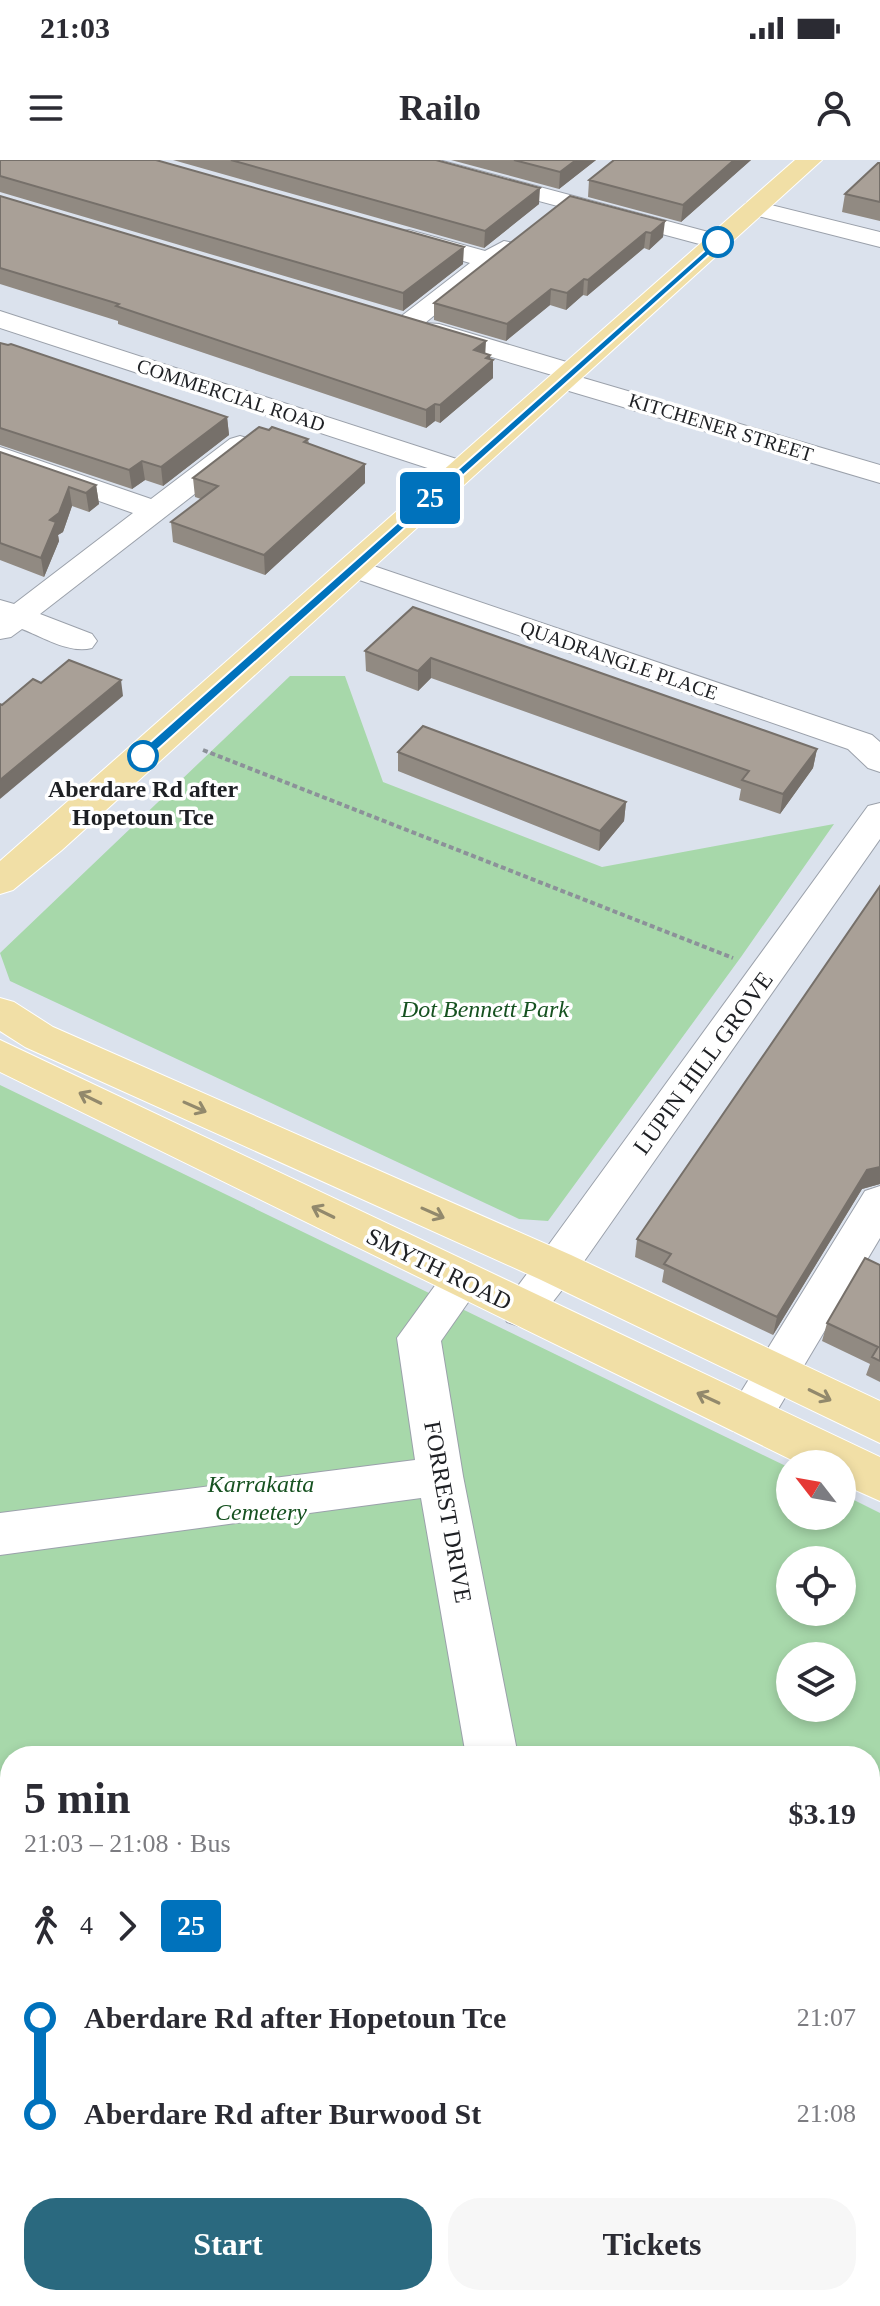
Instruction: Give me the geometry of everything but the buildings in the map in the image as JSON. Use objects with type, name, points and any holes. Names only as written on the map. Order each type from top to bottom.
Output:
[{"type":"main road","points":[[0,881],[49,841],[810,160]]},
{"type":"main road","points":[[0,906],[49,841]]},
{"type":"main road","name":"SMYTH ROAD","points":[[0,1012],[39,1037],[555,1267],[880,1423]]},
{"type":"main road","name":"SMYTH ROAD","points":[[0,1055],[522,1310],[880,1480]]},
{"type":"street","points":[[412,160],[718,242]]},
{"type":"street","points":[[543,218],[585,184]]},
{"type":"street","points":[[755,208],[880,240]]},
{"type":"street","points":[[381,230],[488,260]]},
{"type":"street","points":[[408,324],[521,235]]},
{"type":"street","name":"KITCHENER STREET","points":[[377,314],[880,474]]},
{"type":"street","name":"COMMERCIAL ROAD","points":[[0,319],[462,470]]},
{"type":"street","points":[[6,618],[156,511],[282,412]]},
{"type":"street","points":[[0,456],[156,511]]},
{"type":"street","name":"QUADRANGLE PLACE","points":[[353,568],[860,742],[880,761]]},
{"type":"street","points":[[6,618],[81,641]]},
{"type":"street","name":"LUPIN HILL GROVE","points":[[522,1310],[880,814]]},
{"type":"street","points":[[749,1418],[880,1202]]},
{"type":"street","name":"FORREST DRIVE","points":[[462,1281],[419,1338],[440,1476],[490,1746]]},
{"type":"street","points":[[0,1534],[440,1476]]},
{"type":"path","points":[[195,747],[740,960]]},
{"type":"green space","name":"Dot Bennett Park","points":[[290,676],[345,676],[383,782],[602,867],[834,824],[548,1221],[519,1219],[10,981],[0,953]]},
{"type":"green space","name":"Karrakatta Cemetery","points":[[0,1085],[776,1461],[776,1530],[856,1530],[856,1501],[880,1513],[880,1746],[0,1746]]},
{"type":"bus line","name":"25","points":[[143,756],[718,242]]},
{"type":"place","name":"Aberdare Rd after Hopetoun Tce","points":[[143,756]]}]
